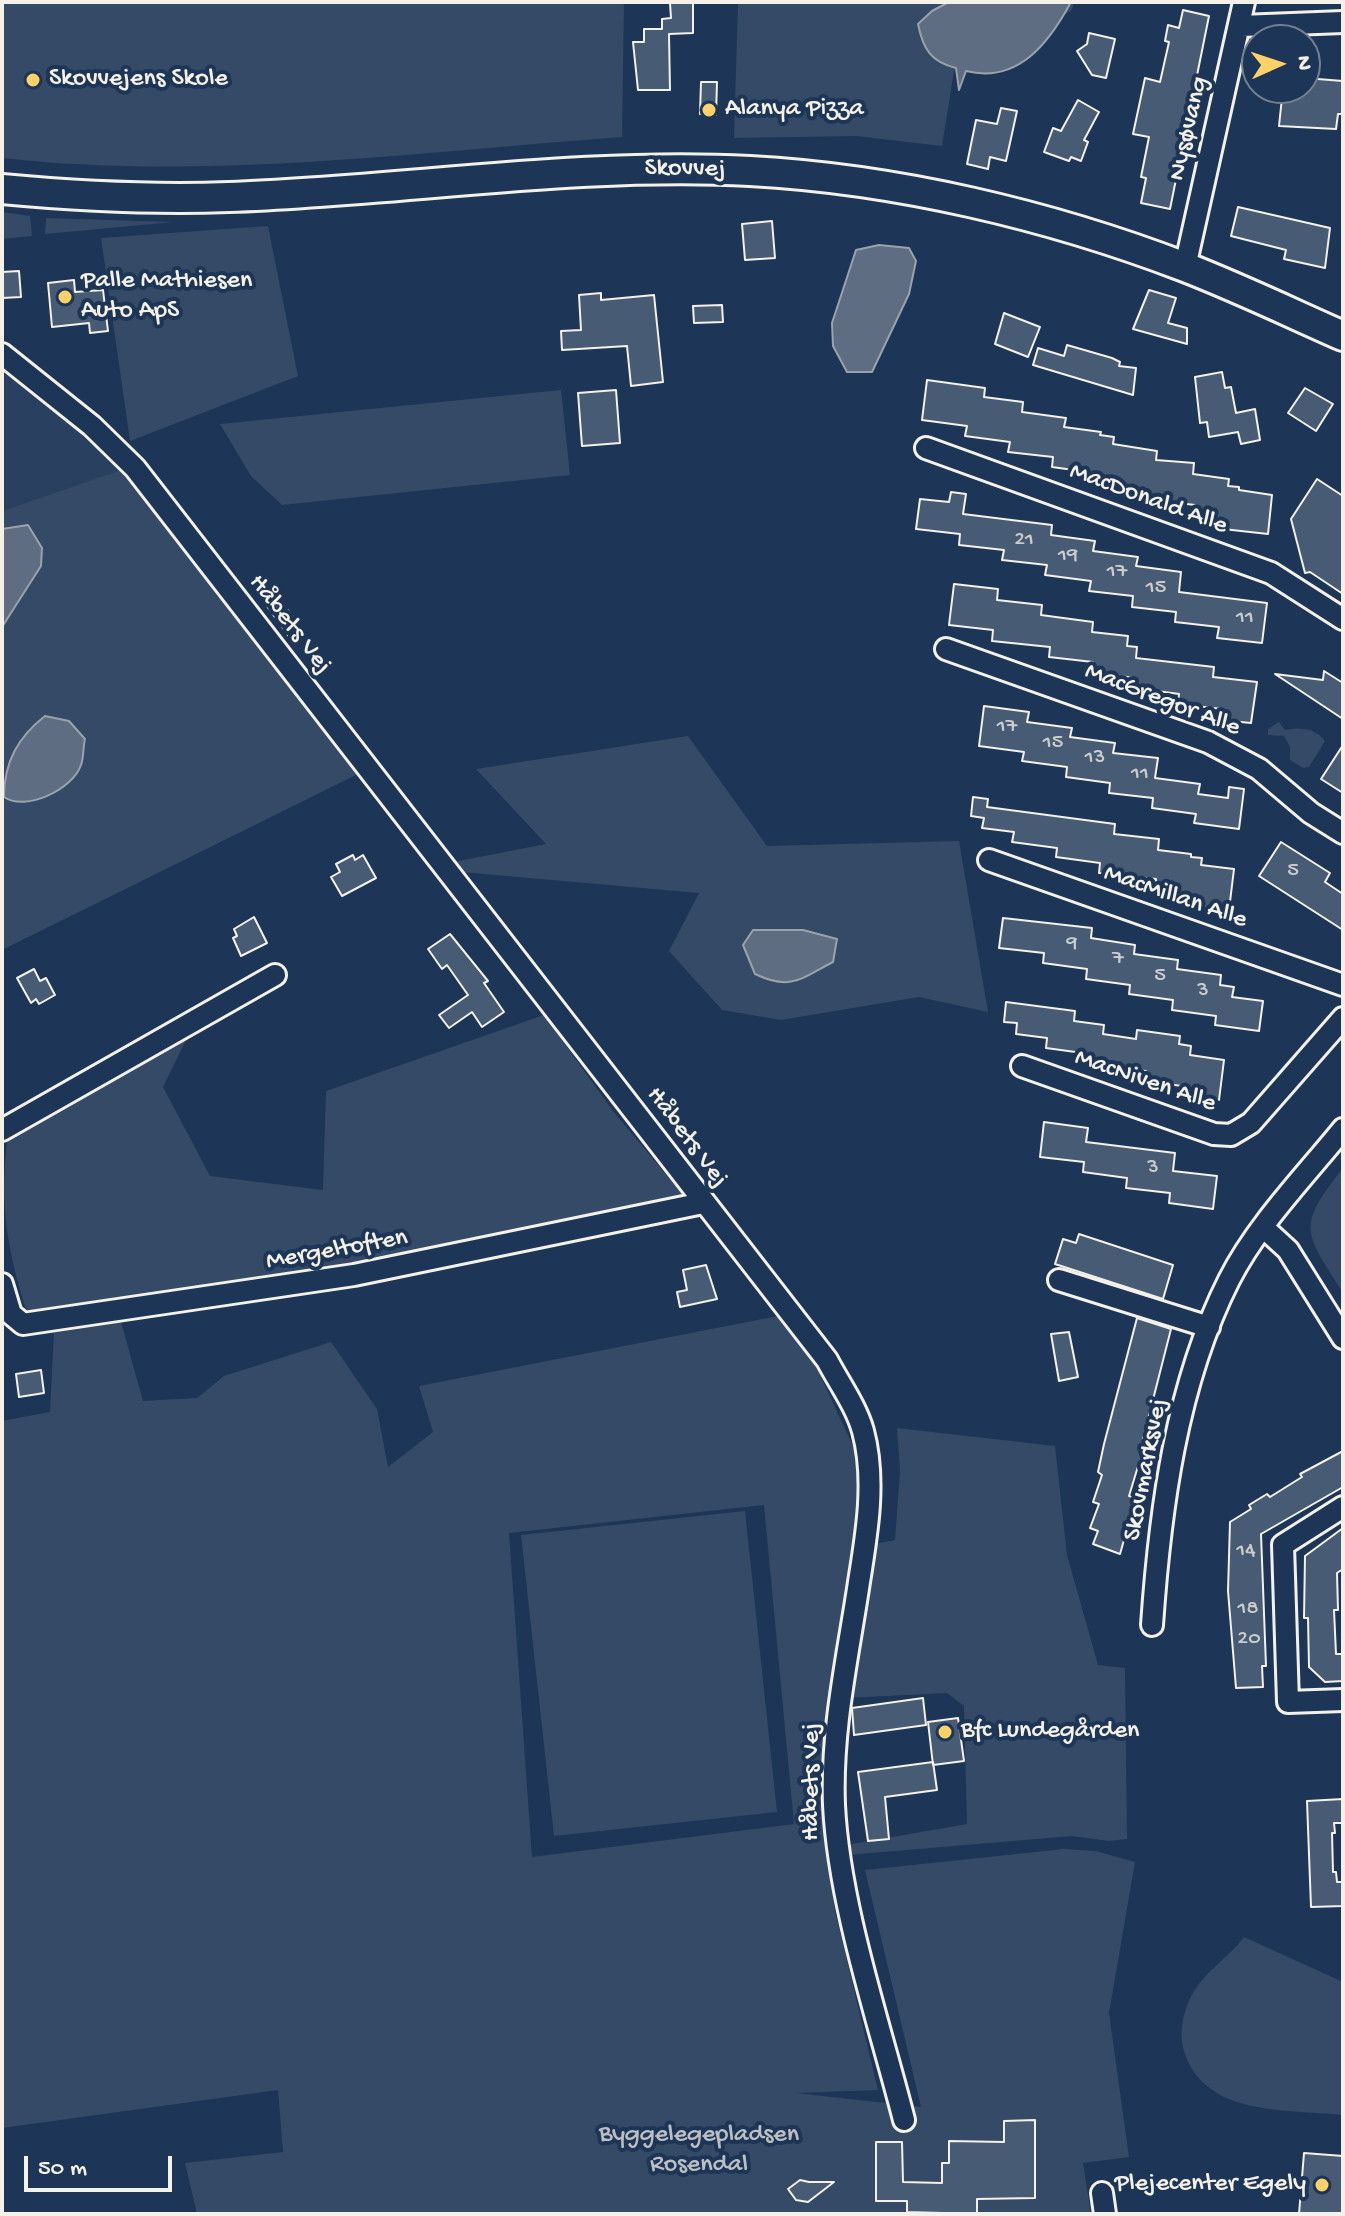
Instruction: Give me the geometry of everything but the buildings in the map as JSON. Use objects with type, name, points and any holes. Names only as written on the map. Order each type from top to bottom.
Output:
[{"type":"street","name":"Nysøvang","points":[[1241,24],[1244,2]]},
{"type":"street","points":[[1292,24],[1343,22]]},
{"type":"street","name":"Nysøvang","points":[[1185,267],[1241,26]]},
{"type":"street","name":"Skovvej","points":[[2,189],[119,199],[229,197],[634,169],[752,171],[847,180],[1035,219],[1185,267],[1343,336]]},
{"type":"street","name":"Håbets Vej","points":[[2,354],[92,426],[135,468],[827,1360],[853,1406],[865,1441],[870,1474],[866,1537],[835,1738],[834,1806],[839,1861],[904,2120]]},
{"type":"street","name":"MacDonald Alle","points":[[926,448],[1271,573],[1343,619]]},
{"type":"street","name":"MacGregor Alle","points":[[946,649],[1208,742],[1259,769],[1311,813],[1343,833]]},
{"type":"street","name":"MacMillan Alle","points":[[989,860],[1343,985]]},
{"type":"street","points":[[2,1130],[275,975]]},
{"type":"street","name":"MacNiven Alle","points":[[1022,1066],[1214,1134],[1231,1135],[1251,1123],[1343,1018]]},
{"type":"street","name":"Skovmarksvej","points":[[1152,1625],[1157,1550],[1167,1490],[1180,1423],[1209,1327],[1229,1281],[1264,1228],[1343,1129]]},
{"type":"street","name":"Mergeltoften","points":[[2,1284],[11,1314],[23,1324],[354,1275],[703,1203]]},
{"type":"street","points":[[1264,1228],[1288,1250],[1343,1338]]},
{"type":"street","points":[[1059,1280],[1209,1327]]},
{"type":"street","points":[[1343,1507],[1283,1545],[1288,1702],[1343,1700]]},
{"type":"street","points":[[1102,2193],[1105,2214]]},
{"type":"shaded area","points":[[949,2],[1071,2],[1053,32],[1030,57],[1001,71],[966,71],[959,90],[956,68],[934,58],[923,41],[918,24],[932,11]]},
{"type":"shaded area","points":[[879,245],[909,248],[916,261],[909,294],[872,372],[847,372],[833,346],[832,323],[856,250]]},
{"type":"shaded area","points":[[2,365],[129,467],[2,511]]},
{"type":"shaded area","points":[[28,525],[42,548],[41,566],[2,627],[2,529]]},
{"type":"shaded area","points":[[45,716],[69,721],[85,739],[81,765],[69,782],[48,796],[24,802],[13,801],[4,797],[14,751]]},
{"type":"shaded area","points":[[753,930],[803,930],[837,939],[833,962],[795,981],[767,979],[755,974],[743,945]]},
{"type":"green space","points":[[2,2],[624,2],[622,137],[312,162],[234,165],[157,167],[2,158]]},
{"type":"green space","points":[[738,2],[1075,2],[1071,11],[954,71],[942,146],[856,136],[734,138]]},
{"type":"green space","points":[[2,212],[30,216],[32,236],[2,239]]},
{"type":"green space","points":[[46,218],[174,222],[45,234]]},
{"type":"green space","points":[[268,226],[298,376],[130,441],[101,238]]},
{"type":"green space","points":[[561,390],[570,475],[282,505],[251,476],[220,424]]},
{"type":"green space","points":[[129,467],[360,773],[2,950],[2,511]]},
{"type":"green space","points":[[1279,722],[1285,730],[1307,730],[1317,733],[1325,741],[1309,767],[1303,768],[1290,760],[1290,747],[1284,736],[1268,735],[1268,729]]},
{"type":"green space","points":[[688,736],[767,846],[959,841],[988,1012],[919,997],[781,1020],[722,1010],[669,951],[699,893],[461,872],[454,862],[546,844],[476,769]]},
{"type":"green space","points":[[544,1015],[613,1111],[683,1195],[368,1260],[27,1313],[7,1228],[4,1188],[7,1141],[186,1040],[163,1087],[210,1176],[323,1190],[326,1091]]},
{"type":"green space","points":[[1343,1168],[1343,1293],[1320,1256],[1311,1230],[1317,1205]]},
{"type":"green space","name":"Byggelegepladsen Rosendal","points":[[778,1316],[815,1364],[866,1474],[829,1848],[835,1911],[878,2090],[796,2093],[921,2107],[865,1870],[1064,1849],[1096,1851],[1135,1862],[1109,2013],[1129,2157],[1083,2163],[1091,2214],[197,2214],[185,2163],[283,2152],[278,2090],[2,2128],[2,1421],[50,1412],[54,1333],[121,1322],[143,1401],[197,1398],[224,1376],[331,1342],[377,1409],[388,1467],[433,1432],[419,1386]],"holes":[[[764,1505],[794,1824],[532,1857],[509,1533]]]},
{"type":"green space","points":[[897,1428],[1055,1446],[1067,1555],[1098,1665],[1125,1668],[1127,1839],[1109,1841],[1072,1836],[848,1855],[846,1845],[967,1824],[964,1706],[947,1693],[846,1698],[874,1544],[895,1540],[900,1472]]},
{"type":"green space","points":[[745,1511],[777,1812],[554,1836],[521,1535]]},
{"type":"green space","points":[[1244,1937],[1343,1982],[1343,2115],[1250,2106],[1228,2099],[1209,2088],[1194,2072],[1182,2043],[1187,2005],[1199,1983]]},
{"type":"place","name":"Skovvejens Skole","points":[[33,80]]},
{"type":"place","name":"Alanya Pizza","points":[[709,110]]},
{"type":"place","name":"Palle Mathiesen Auto ApS","points":[[65,297]]},
{"type":"place","name":"Bfc Lundegården","points":[[945,1732]]},
{"type":"place","name":"Plejecenter Egely","points":[[1322,2185]]}]
